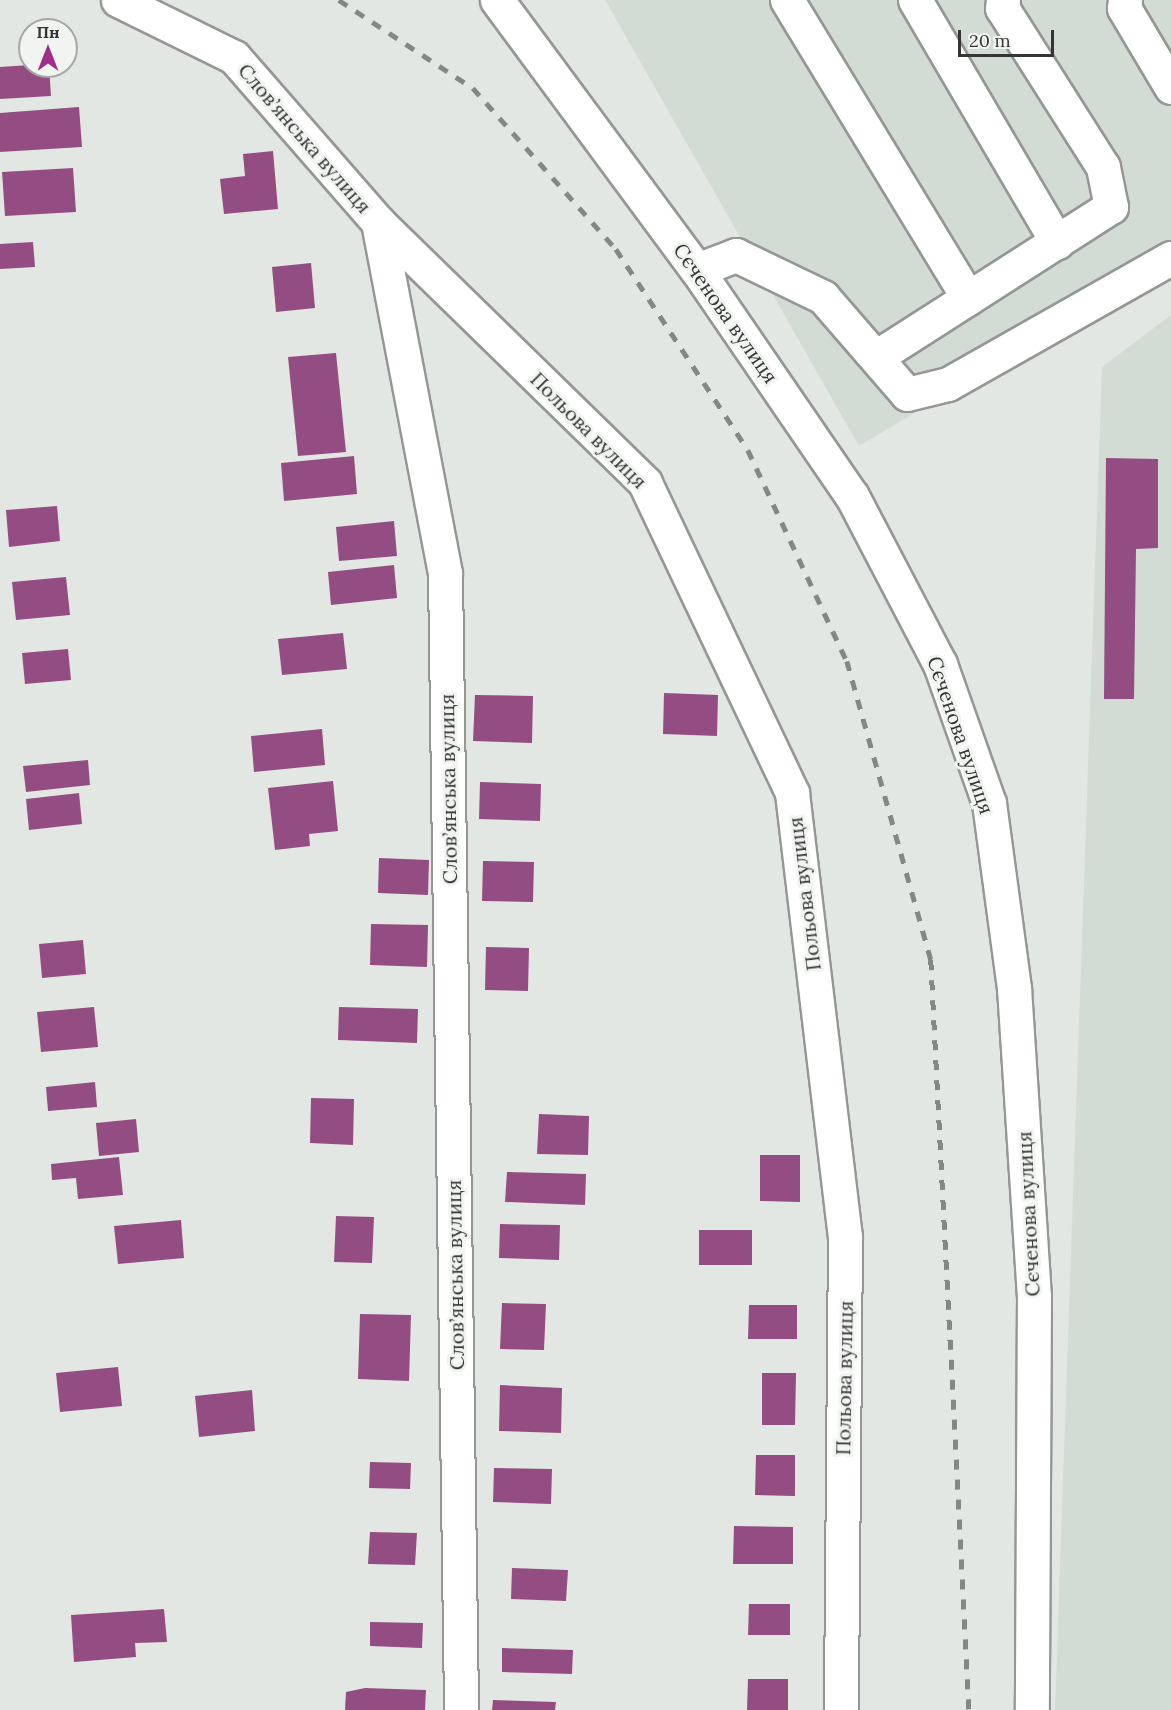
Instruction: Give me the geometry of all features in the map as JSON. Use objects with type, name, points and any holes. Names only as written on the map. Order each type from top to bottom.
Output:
[{"type":"street","name":"Слов’янська вулиця","points":[[118,0],[234,57],[378,222],[445,573],[461,1710]]},
{"type":"street","name":"Сєченова вулиця","points":[[496,0],[697,270],[852,496],[940,664],[989,803],[1014,988],[1034,1296],[1032,1710]]},
{"type":"street","points":[[787,0],[968,298]]},
{"type":"street","points":[[915,0],[1057,242]]},
{"type":"street","points":[[876,357],[1111,207],[1103,167],[1002,8],[1003,0]]},
{"type":"street","points":[[1125,0],[1124,8],[1171,87]]},
{"type":"street","name":"Польова вулиця","points":[[378,222],[645,483],[792,794],[846,1236],[841,1710]]},
{"type":"street","points":[[697,270],[736,255],[823,297],[907,394],[948,384],[1171,258]]},
{"type":"shaded area","points":[[605,0],[1171,0],[1171,260],[859,446]]},
{"type":"shaded area","points":[[1171,315],[1171,1710],[1055,1710],[1102,367]]},
{"type":"building","points":[[18,66],[18,78],[50,78],[51,96],[0,99],[0,67]]},
{"type":"building","points":[[79,107],[82,147],[0,152],[0,113]]},
{"type":"building","points":[[273,151],[278,209],[224,214],[220,179],[245,176],[243,154]]},
{"type":"building","points":[[73,168],[76,212],[5,216],[2,172]]},
{"type":"building","points":[[33,242],[35,267],[0,269],[0,244]]},
{"type":"building","points":[[311,263],[315,308],[276,312],[272,267]]},
{"type":"building","points":[[336,353],[346,452],[298,456],[288,357]]},
{"type":"building","points":[[354,456],[357,494],[284,501],[281,463]]},
{"type":"building","points":[[1106,458],[1158,459],[1158,548],[1136,549],[1134,699],[1104,699]]},
{"type":"building","points":[[57,506],[60,541],[9,547],[6,510]]},
{"type":"building","points":[[394,521],[397,556],[339,561],[336,527]]},
{"type":"building","points":[[394,565],[397,598],[331,605],[328,572]]},
{"type":"building","points":[[66,577],[70,615],[16,620],[12,582]]},
{"type":"building","points":[[343,633],[347,669],[282,675],[278,639]]},
{"type":"building","points":[[68,649],[71,680],[25,684],[22,653]]},
{"type":"building","points":[[664,693],[718,695],[717,736],[663,734]]},
{"type":"building","points":[[475,695],[533,696],[532,743],[473,741]]},
{"type":"building","points":[[322,729],[325,765],[254,772],[251,736]]},
{"type":"building","points":[[88,760],[90,785],[26,792],[23,766]]},
{"type":"building","points":[[333,781],[338,831],[309,834],[310,846],[275,850],[268,788]]},
{"type":"building","points":[[480,782],[541,784],[540,821],[479,819]]},
{"type":"building","points":[[79,793],[82,824],[29,830],[26,799]]},
{"type":"building","points":[[379,858],[429,860],[428,895],[378,893]]},
{"type":"building","points":[[483,861],[534,862],[533,902],[482,901]]},
{"type":"building","points":[[371,924],[428,925],[427,967],[370,965]]},
{"type":"building","points":[[83,940],[86,974],[42,978],[39,944]]},
{"type":"building","points":[[486,947],[529,948],[528,991],[485,990]]},
{"type":"building","points":[[94,1007],[98,1047],[41,1052],[37,1012]]},
{"type":"building","points":[[339,1007],[418,1009],[417,1043],[338,1040]]},
{"type":"building","points":[[95,1082],[97,1107],[48,1111],[46,1087]]},
{"type":"building","points":[[311,1098],[354,1099],[353,1145],[310,1143]]},
{"type":"building","points":[[539,1114],[589,1116],[588,1155],[537,1154]]},
{"type":"building","points":[[136,1119],[139,1152],[99,1156],[96,1123]]},
{"type":"building","points":[[760,1155],[800,1155],[800,1202],[760,1201]]},
{"type":"building","points":[[119,1157],[123,1195],[78,1199],[76,1178],[52,1180],[51,1164]]},
{"type":"building","points":[[507,1172],[586,1174],[585,1205],[505,1202]]},
{"type":"building","points":[[336,1216],[374,1217],[372,1263],[334,1262]]},
{"type":"building","points":[[181,1220],[184,1258],[118,1264],[114,1226]]},
{"type":"building","points":[[500,1224],[560,1225],[559,1260],[499,1258]]},
{"type":"building","points":[[699,1230],[752,1230],[752,1265],[699,1265]]},
{"type":"building","points":[[502,1303],[546,1304],[544,1350],[500,1349]]},
{"type":"building","points":[[749,1305],[797,1305],[797,1339],[748,1339]]},
{"type":"building","points":[[360,1314],[411,1315],[409,1381],[358,1379]]},
{"type":"building","points":[[118,1367],[122,1406],[60,1412],[56,1373]]},
{"type":"building","points":[[762,1373],[796,1373],[795,1425],[762,1425]]},
{"type":"building","points":[[500,1385],[562,1388],[561,1433],[499,1431]]},
{"type":"building","points":[[252,1390],[255,1431],[199,1437],[195,1396]]},
{"type":"building","points":[[756,1455],[795,1455],[795,1496],[755,1495]]},
{"type":"building","points":[[370,1462],[411,1463],[410,1489],[369,1488]]},
{"type":"building","points":[[494,1468],[552,1469],[551,1504],[493,1502]]},
{"type":"building","points":[[734,1526],[793,1527],[793,1564],[733,1564]]},
{"type":"building","points":[[370,1532],[417,1533],[415,1565],[368,1564]]},
{"type":"building","points":[[512,1568],[568,1570],[566,1601],[511,1599]]},
{"type":"building","points":[[749,1604],[790,1604],[790,1635],[748,1635]]},
{"type":"building","points":[[164,1609],[167,1642],[135,1643],[136,1657],[74,1662],[71,1615]]},
{"type":"building","points":[[370,1622],[423,1623],[422,1648],[370,1646]]},
{"type":"building","points":[[502,1648],[573,1650],[572,1674],[502,1672]]},
{"type":"building","points":[[748,1679],[788,1679],[788,1710],[747,1710]]},
{"type":"building","points":[[365,1688],[426,1690],[425,1710],[345,1710],[346,1692]]},
{"type":"building","points":[[493,1700],[556,1702],[555,1710],[492,1710]]},
{"type":"railway","points":[[339,0],[473,88],[616,249],[748,450],[847,661],[931,960],[969,1710]]}]
